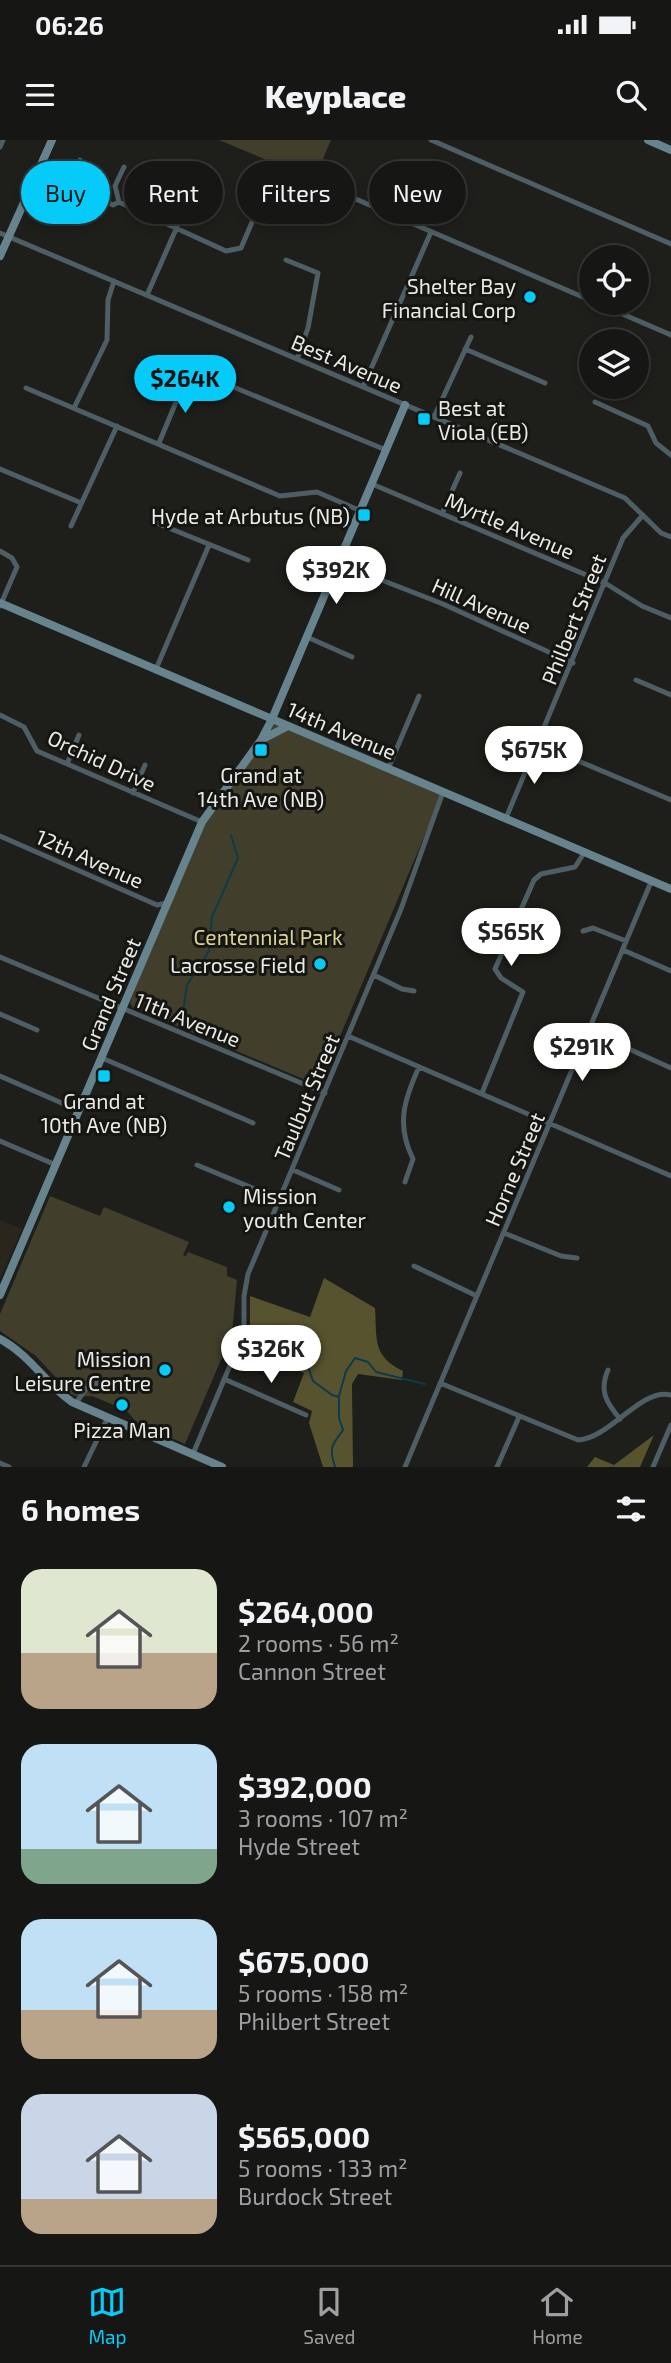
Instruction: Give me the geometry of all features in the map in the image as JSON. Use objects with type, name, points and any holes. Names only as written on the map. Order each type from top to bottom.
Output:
[{"type":"street","points":[[0,147],[3,140]]},
{"type":"street","points":[[0,256],[4,234],[52,140]]},
{"type":"street","points":[[431,140],[671,244]]},
{"type":"street","points":[[648,140],[671,150]]},
{"type":"street","points":[[80,160],[72,181],[74,186],[113,205],[119,202]]},
{"type":"street","points":[[119,202],[115,186],[124,167]]},
{"type":"street","points":[[355,199],[579,295]]},
{"type":"street","points":[[119,202],[226,251],[241,248],[251,224]]},
{"type":"street","points":[[147,295],[179,224]]},
{"type":"street","points":[[363,387],[431,232]]},
{"type":"street","name":"Best Avenue","points":[[4,234],[625,498],[661,533],[671,537]]},
{"type":"street","points":[[286,260],[318,273],[308,328],[297,359]]},
{"type":"street","points":[[74,408],[107,340],[108,300],[114,281]]},
{"type":"street","points":[[625,315],[671,335]]},
{"type":"street","points":[[433,417],[471,337]]},
{"type":"street","points":[[465,349],[545,383]]},
{"type":"street","points":[[159,443],[190,373],[197,372],[386,450]]},
{"type":"street","points":[[26,388],[280,496],[317,492],[361,511]]},
{"type":"street","points":[[595,402],[648,426],[656,443],[671,455]]},
{"type":"street","name":"Grand Street","points":[[0,1295],[202,822],[261,740],[272,719],[405,405]]},
{"type":"street","points":[[71,526],[79,502],[86,498],[117,426]]},
{"type":"street","points":[[0,469],[79,502]]},
{"type":"street","points":[[442,514],[460,473]]},
{"type":"street","name":"Myrtle Avenue","points":[[372,484],[605,583],[642,606],[671,618]]},
{"type":"street","name":"Philbert Street","points":[[506,818],[623,538],[643,514]]},
{"type":"street","points":[[154,522],[248,560]]},
{"type":"street","points":[[156,669],[209,545]]},
{"type":"street","points":[[0,551],[12,558],[17,567],[0,604]]},
{"type":"street","name":"Hill Avenue","points":[[338,563],[443,604],[573,663]]},
{"type":"street","name":"14th Avenue","points":[[0,604],[671,889]]},
{"type":"street","points":[[307,638],[352,657]]},
{"type":"street","points":[[636,680],[671,695]]},
{"type":"street","points":[[388,769],[419,696]]},
{"type":"street","name":"Orchid Drive","points":[[0,715],[24,727],[37,751],[202,822]]},
{"type":"street","points":[[261,740],[288,726]]},
{"type":"street","points":[[67,764],[79,735]]},
{"type":"street","points":[[538,744],[671,800]]},
{"type":"street","points":[[134,793],[145,765]]},
{"type":"street","name":"Taulbut Street","points":[[193,1454],[244,1332],[244,1296],[248,1274],[374,975],[443,792]]},
{"type":"street","name":"12th Avenue","points":[[0,836],[157,905],[167,903]]},
{"type":"street","points":[[482,1093],[522,997],[521,988],[501,978],[495,969],[534,880],[541,874],[575,867],[584,853]]},
{"type":"street","name":"Horne Street","points":[[405,1467],[650,882]]},
{"type":"street","points":[[583,931],[593,928],[626,941]]},
{"type":"street","points":[[622,950],[671,971]]},
{"type":"street","name":"11th Avenue","points":[[0,957],[325,1093]]},
{"type":"street","points":[[374,975],[402,989],[414,991]]},
{"type":"street","points":[[0,1014],[37,1030]]},
{"type":"street","points":[[589,1031],[671,1068]]},
{"type":"street","points":[[348,1036],[671,1176]]},
{"type":"street","points":[[102,1058],[253,1122]]},
{"type":"street","points":[[405,1182],[413,1159],[405,1145],[401,1117],[408,1091],[419,1067]]},
{"type":"street","points":[[0,1076],[80,1111]]},
{"type":"street","points":[[0,1141],[57,1165]]},
{"type":"street","points":[[197,1165],[279,1199]]},
{"type":"street","points":[[292,1170],[339,1190]]},
{"type":"street","points":[[504,1233],[561,1256],[577,1258]]},
{"type":"street","points":[[414,1266],[477,1296]]},
{"type":"street","points":[[0,1339],[27,1357],[53,1386],[76,1404],[222,1467]]},
{"type":"street","points":[[608,1370],[602,1385],[606,1402],[620,1419]]},
{"type":"street","points":[[224,1379],[306,1415]]},
{"type":"street","points":[[76,1404],[88,1386],[104,1381]]},
{"type":"street","points":[[440,1383],[519,1418],[578,1440],[601,1433],[652,1396],[671,1395]]},
{"type":"street","points":[[84,1467],[108,1417]]},
{"type":"street","points":[[497,1467],[519,1418]]},
{"type":"street","points":[[653,1467],[671,1425]]},
{"type":"street","points":[[0,1464],[9,1467]]},
{"type":"shaded area","points":[[0,1220],[22,1229],[0,1279]]},
{"type":"shaded area","points":[[324,1278],[375,1308],[381,1353],[403,1371],[402,1380],[358,1374],[352,1384],[353,1467],[323,1467],[309,1423],[312,1411],[293,1402],[304,1373],[244,1345],[250,1324],[250,1296],[310,1317]]},
{"type":"shaded area","points":[[654,1435],[640,1467],[587,1467],[595,1457],[614,1465]]},
{"type":"green space","points":[[219,140],[331,140],[322,161],[269,161]]},
{"type":"green space","name":"Centennial Park","points":[[272,719],[443,792],[322,1079],[308,1081],[132,1007],[130,1002],[202,822]]},
{"type":"green space","points":[[50,1196],[100,1216],[104,1207],[189,1242],[183,1255],[186,1256],[188,1252],[227,1267],[227,1276],[237,1280],[232,1334],[185,1444],[137,1423],[126,1410],[92,1396],[78,1397],[71,1394],[36,1356],[0,1331],[0,1314]]},
{"type":"waterway","points":[[182,1019],[187,985],[209,951],[212,917],[238,858],[231,835]]},
{"type":"waterway","points":[[260,1329],[281,1351],[304,1355],[313,1381],[339,1397],[339,1418],[343,1430],[332,1447],[335,1467]]},
{"type":"waterway","points":[[339,1396],[346,1371],[355,1358],[368,1362],[376,1372],[425,1384]]},
{"type":"place","name":"Shelter Bay Financial Corp","points":[[530,297]]},
{"type":"place","name":"Best at Viola (EB)","points":[[424,419]]},
{"type":"place","name":"Hyde at Arbutus (NB)","points":[[364,515]]},
{"type":"place","name":"Grand at 14th Ave (NB)","points":[[261,750]]},
{"type":"place","name":"Lacrosse Field","points":[[320,964]]},
{"type":"place","name":"Grand at 10th Ave (NB)","points":[[104,1076]]},
{"type":"place","name":"Mission youth Center","points":[[229,1207]]},
{"type":"place","name":"Mission Leisure Centre","points":[[165,1370]]},
{"type":"place","name":"Pizza Man","points":[[122,1405]]}]
